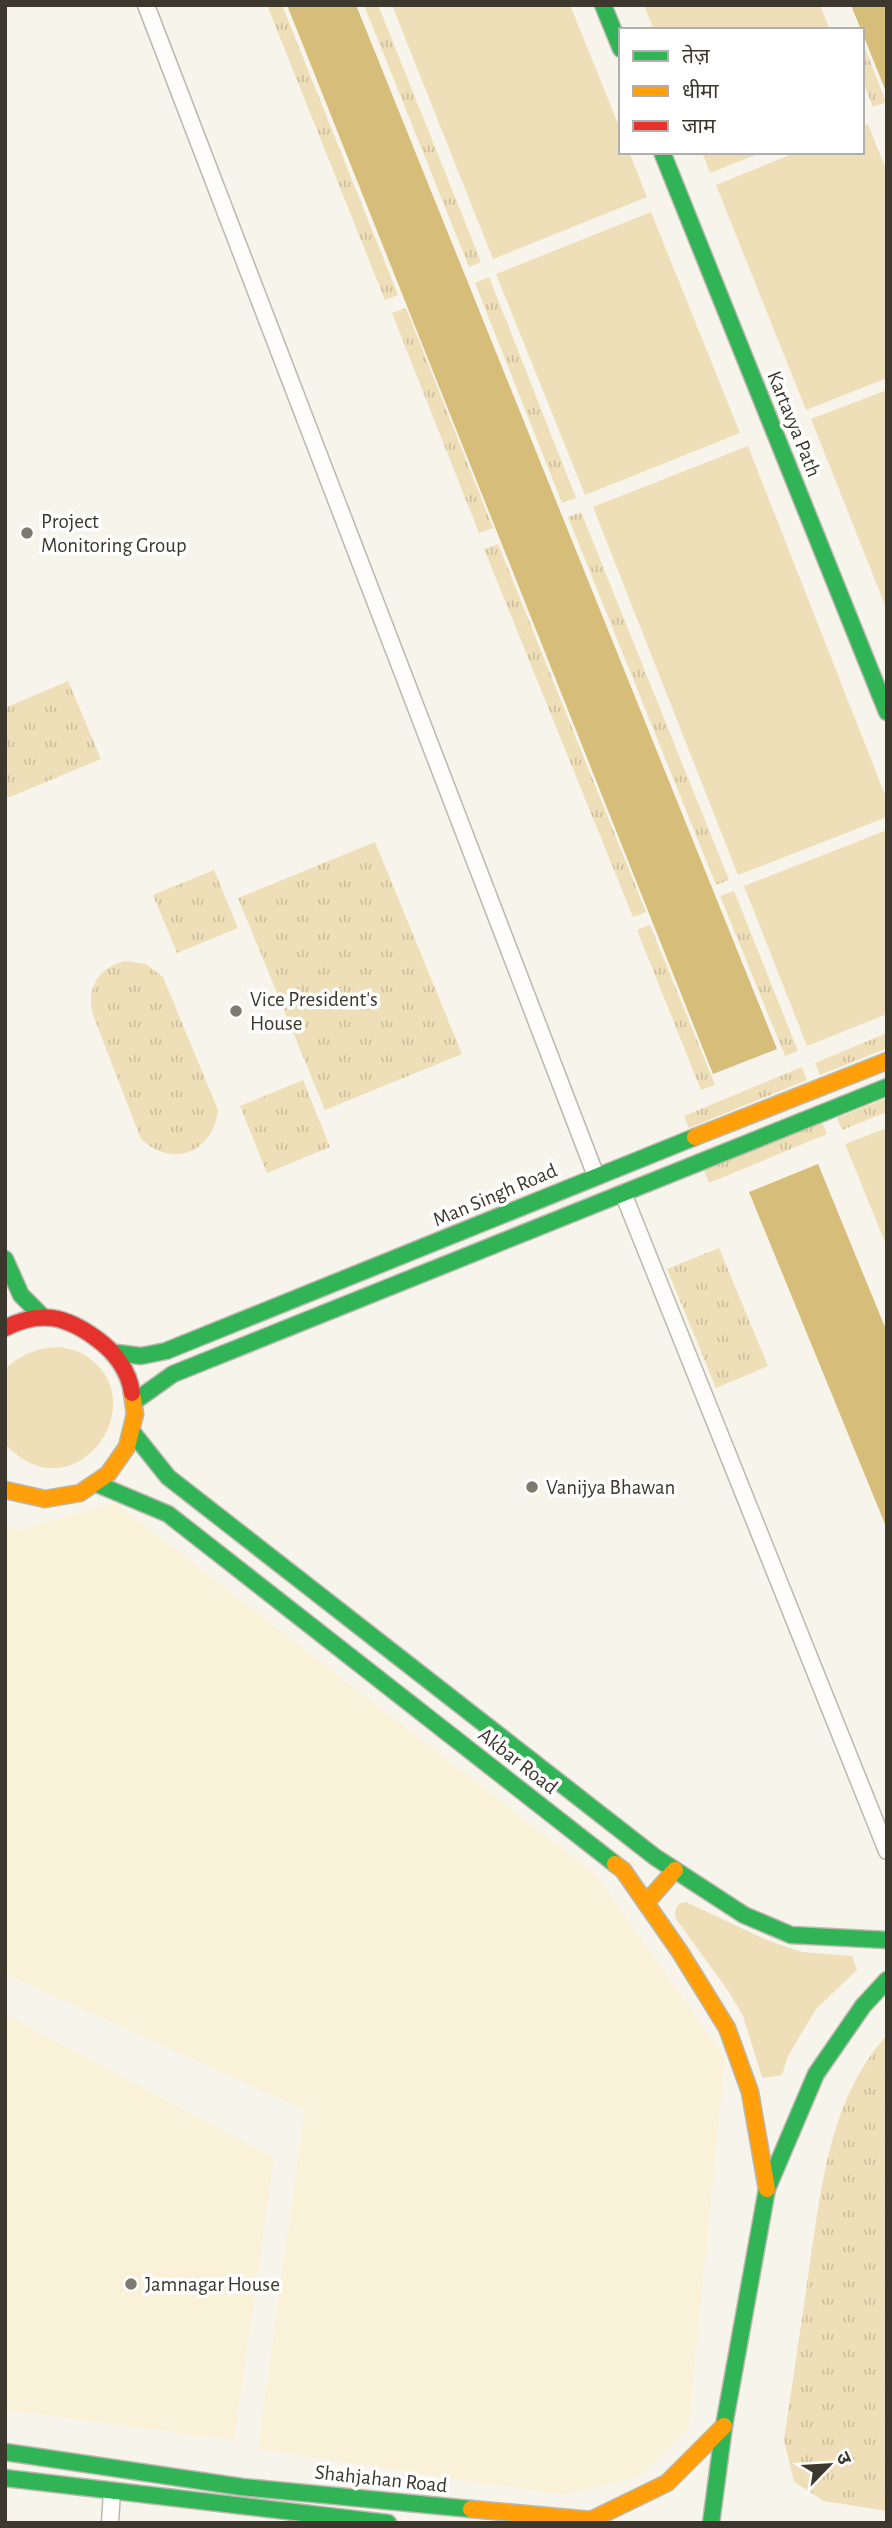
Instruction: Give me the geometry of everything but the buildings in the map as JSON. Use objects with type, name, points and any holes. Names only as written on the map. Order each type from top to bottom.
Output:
[{"type":"main road","points":[[603,5],[619,44]]},
{"type":"main road","name":"Kartavya Path","points":[[663,154],[887,712]]},
{"type":"main road","name":"Man Singh Road","points":[[117,1353],[141,1356],[166,1351],[887,1061]]},
{"type":"main road","points":[[135,1401],[173,1374],[887,1087]]},
{"type":"main road","points":[[5,1259],[20,1295],[43,1317]]},
{"type":"main road","points":[[5,1328],[14,1323],[43,1317],[71,1321],[88,1329],[117,1353],[130,1378],[135,1401],[133,1433],[125,1453],[113,1470],[97,1484],[73,1496],[47,1500],[21,1496],[5,1490]]},
{"type":"main road","name":"Akbar Road","points":[[133,1433],[168,1476],[655,1857],[744,1916],[792,1935],[887,1940]]},
{"type":"main road","name":"Akbar Road","points":[[97,1484],[168,1514],[623,1870],[680,1952],[727,2028],[750,2092],[767,2189]]},
{"type":"main road","points":[[646,1903],[675,1870]]},
{"type":"main road","points":[[711,2523],[724,2426],[767,2189],[816,2074],[863,2006],[887,1980]]},
{"type":"main road","points":[[591,2519],[667,2483],[724,2426]]},
{"type":"main road","name":"Shahjahan Road","points":[[5,2452],[242,2487],[622,2523]]},
{"type":"main road","name":"Shahjahan Road","points":[[5,2478],[387,2523]]},
{"type":"street","points":[[146,5],[596,1176]]},
{"type":"street","points":[[623,1193],[887,1851]]},
{"type":"street","points":[[110,2523],[112,2491]]},
{"type":"shaded area","points":[[287,5],[356,5],[777,1049],[713,1074]]},
{"type":"shaded area","points":[[851,5],[887,5],[887,94],[864,37],[864,28],[860,28]]},
{"type":"shaded area","points":[[818,1164],[887,1332],[887,1529],[749,1192]]},
{"type":"shaded area","points":[[115,1503],[597,1876],[725,2058],[688,2429],[640,2476],[564,2495],[258,2449],[305,2110],[5,1974],[5,1524],[16,1531]]},
{"type":"shaded area","name":"Jamnagar House","points":[[5,2014],[274,2158],[234,2440],[5,2410]]},
{"type":"green space","points":[[267,5],[282,5],[398,295],[385,300]]},
{"type":"green space","points":[[364,5],[378,5],[481,262],[469,267]]},
{"type":"green space","points":[[392,5],[570,5],[619,126],[619,154],[630,154],[647,197],[493,259]]},
{"type":"green space","points":[[644,5],[820,5],[829,28],[653,28]]},
{"type":"green space","points":[[864,46],[886,102],[873,107],[864,84]]},
{"type":"green space","points":[[868,124],[887,172],[887,378],[806,410],[716,185],[792,154],[864,154],[864,125]]},
{"type":"green space","points":[[703,154],[758,154],[710,173]]},
{"type":"green space","points":[[651,212],[740,433],[585,495],[496,274]]},
{"type":"green space","points":[[489,277],[576,498],[562,503],[475,283]]},
{"type":"green space","points":[[406,308],[493,528],[479,533],[392,313]]},
{"type":"green space","points":[[887,390],[887,610],[811,419]]},
{"type":"green space","points":[[748,446],[887,800],[887,817],[738,875],[593,507]]},
{"type":"green space","points":[[581,512],[729,880],[716,885],[568,517]]},
{"type":"green space","points":[[498,544],[646,912],[633,917],[484,549]]},
{"type":"green space","points":[[68,681],[101,759],[5,799],[5,708]]},
{"type":"green space","points":[[887,830],[887,1014],[807,1046],[744,886]]},
{"type":"green space","points":[[375,842],[462,1054],[325,1110],[238,898]]},
{"type":"green space","points":[[214,870],[238,928],[177,953],[153,895]]},
{"type":"green space","points":[[734,891],[798,1051],[785,1056],[720,896]]},
{"type":"green space","points":[[650,925],[715,1085],[701,1090],[637,930]]},
{"type":"green space","points":[[126,961],[146,964],[163,977],[218,1110],[215,1125],[208,1136],[200,1146],[190,1152],[166,1153],[141,1139],[93,1015],[91,996],[96,980],[108,968]]},
{"type":"green space","points":[[887,1033],[887,1048],[820,1075],[815,1063]]},
{"type":"green space","points":[[802,1067],[807,1080],[689,1128],[684,1116]]},
{"type":"green space","points":[[303,1080],[330,1147],[267,1173],[240,1106]]},
{"type":"green space","points":[[887,1098],[887,1112],[842,1130],[837,1118]]},
{"type":"green space","points":[[822,1122],[827,1134],[709,1183],[704,1170]]},
{"type":"green space","points":[[887,1128],[887,1247],[845,1144]]},
{"type":"green space","points":[[719,1248],[768,1366],[716,1388],[667,1269]]},
{"type":"green space","points":[[61,1347],[81,1353],[104,1373],[113,1396],[111,1421],[99,1444],[81,1460],[58,1468],[32,1464],[5,1444],[5,1369],[31,1352]]},
{"type":"green space","points":[[686,1902],[769,1941],[802,1952],[852,1956],[857,1970],[816,2009],[788,2056],[782,2075],[763,2078],[743,2016],[729,1992],[676,1919],[676,1907]]},
{"type":"green space","points":[[887,2035],[887,2511],[824,2501],[794,2482],[784,2440],[818,2208],[831,2146],[852,2088],[867,2061]]},
{"type":"traffic: fast","points":[[603,5],[619,44]]},
{"type":"traffic: fast","points":[[663,154],[887,712]]},
{"type":"traffic: fast","points":[[135,1401],[173,1374],[887,1087]]},
{"type":"traffic: fast","points":[[117,1353],[141,1356],[166,1351],[695,1137]]},
{"type":"traffic: fast","points":[[5,1259],[21,1295],[43,1317]]},
{"type":"traffic: fast","points":[[133,1433],[168,1477],[655,1857],[744,1915],[791,1935],[887,1940]]},
{"type":"traffic: fast","points":[[97,1484],[168,1514],[615,1864]]},
{"type":"traffic: fast","points":[[711,2523],[724,2426],[767,2189],[816,2074],[863,2006],[887,1980]]},
{"type":"traffic: fast","points":[[5,2452],[242,2487],[471,2509]]},
{"type":"traffic: fast","points":[[5,2478],[388,2523]]},
{"type":"traffic: slow","points":[[695,1137],[887,1061]]},
{"type":"traffic: slow","points":[[5,1490],[45,1499],[80,1493],[108,1474],[127,1447],[135,1414],[132,1393]]},
{"type":"traffic: slow","points":[[615,1864],[623,1870],[680,1952],[727,2028],[750,2092],[767,2189]]},
{"type":"traffic: slow","points":[[646,1903],[675,1870]]},
{"type":"traffic: slow","points":[[471,2509],[591,2520],[667,2483],[724,2426]]},
{"type":"traffic: jam","points":[[5,1328],[18,1322],[42,1318],[53,1318],[75,1325],[110,1350],[128,1377],[132,1393]]},
{"type":"place","name":"Project Monitoring Group","points":[[27,533]]},
{"type":"place","name":"Vice President's House","points":[[236,1011]]},
{"type":"place","name":"Vanijya Bhawan","points":[[532,1487]]},
{"type":"place","name":"Jamnagar House","points":[[131,2284]]}]
